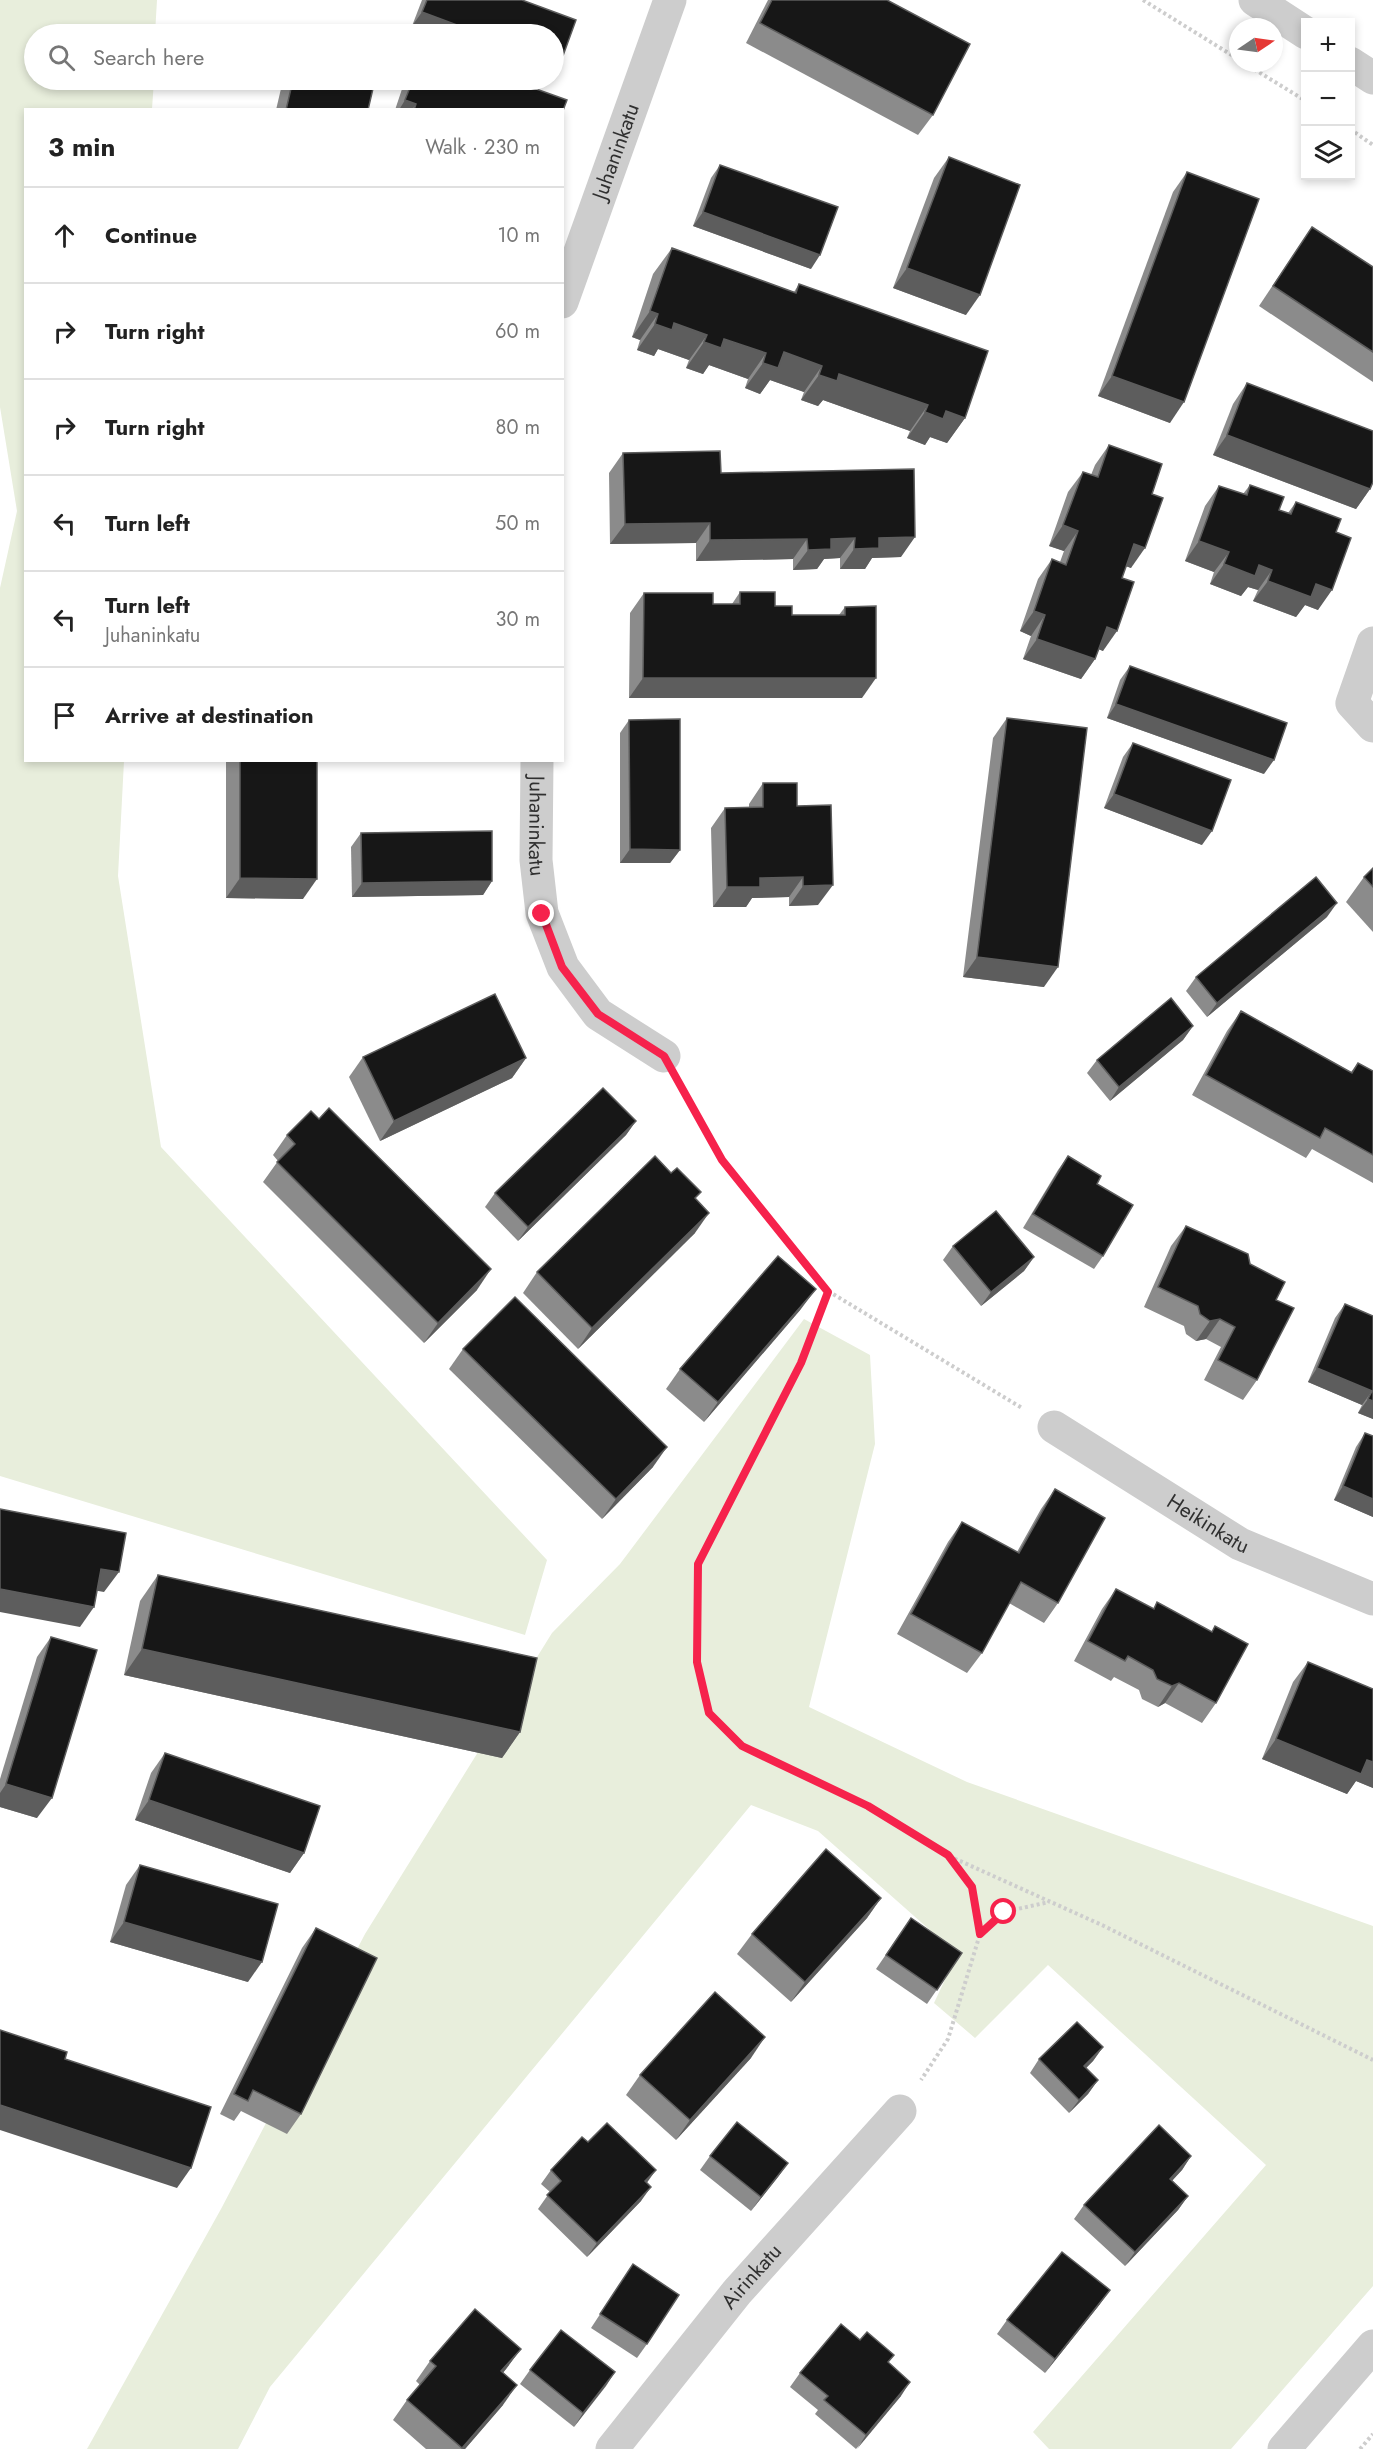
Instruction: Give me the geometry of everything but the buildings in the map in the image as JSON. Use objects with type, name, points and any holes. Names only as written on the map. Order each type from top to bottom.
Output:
[{"type":"street","name":"Juhaninkatu","points":[[564,296],[670,0]]},
{"type":"street","points":[[1255,0],[1301,30]]},
{"type":"street","points":[[1355,66],[1373,78]]},
{"type":"street","points":[[1373,643],[1352,703],[1373,726]]},
{"type":"street","name":"Juhaninkatu","points":[[537,762],[536,860],[542,914],[562,967],[598,1014],[664,1056]]},
{"type":"street","name":"Heikinkatu","points":[[1054,1427],[1239,1544],[1373,1599]]},
{"type":"street","name":"Airinkatu","points":[[612,2449],[737,2292],[900,2111]]},
{"type":"street","points":[[1284,2449],[1373,2346]]},
{"type":"path","points":[[1143,0],[1229,53]]},
{"type":"path","points":[[1258,72],[1301,99]]},
{"type":"path","points":[[1355,132],[1373,145]]},
{"type":"path","points":[[664,1056],[722,1160],[828,1292],[1054,1427]]},
{"type":"path","points":[[828,1292],[801,1363],[698,1564],[697,1662],[709,1713],[742,1746],[868,1806],[948,1855],[1104,1926],[1373,2060]]},
{"type":"path","points":[[900,2111],[948,2039],[980,1934],[972,1887],[948,1855]]},
{"type":"path","points":[[980,1934],[1004,1912],[1049,1902]]},
{"type":"path","points":[[1360,2449],[1373,2434]]},
{"type":"green space","points":[[0,0],[157,0],[156,24],[24,24],[24,90],[153,90],[152,108],[24,108],[24,762],[124,762],[118,876],[161,1147],[547,1560],[525,1635],[0,1476],[0,588],[17,511],[0,407]]},
{"type":"green space","points":[[804,1319],[870,1355],[875,1444],[809,1707],[967,1782],[1373,1926],[1373,2286],[1231,2449],[1049,2449],[1033,2432],[1266,2165],[1048,1965],[975,2038],[934,2003],[957,1954],[818,1831],[751,1805],[270,2387],[238,2449],[87,2449],[221,2209],[365,1934],[552,1633],[620,1564]]},
{"type":"route","points":[[542,914],[562,967],[598,1014],[664,1056],[722,1160],[828,1292],[801,1363],[698,1564],[697,1662],[709,1713],[742,1746],[868,1806],[948,1855],[972,1887],[980,1934],[1004,1912]]}]
